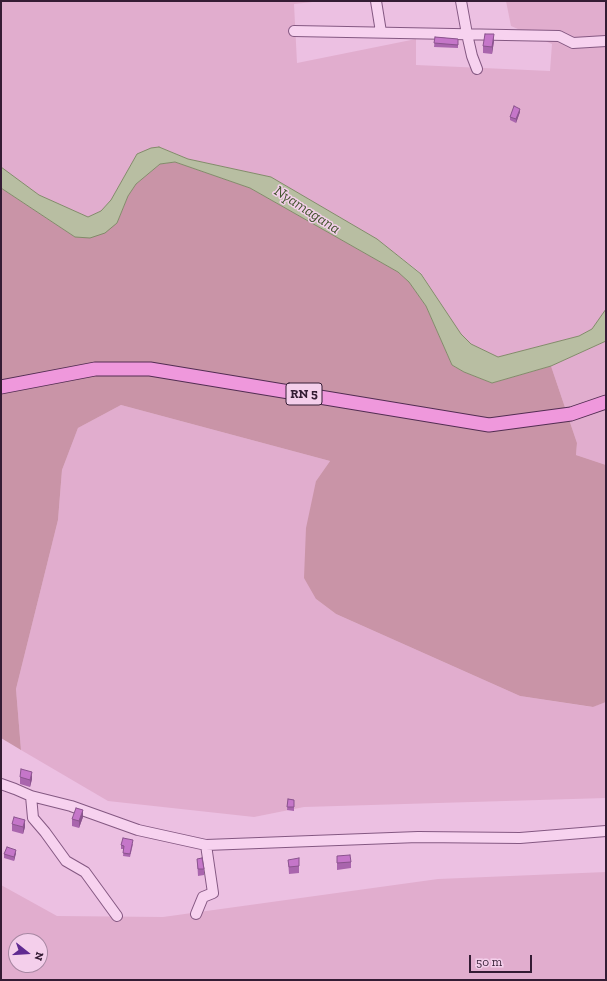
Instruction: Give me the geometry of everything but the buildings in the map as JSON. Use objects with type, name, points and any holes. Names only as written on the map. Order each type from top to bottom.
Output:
[{"type":"main road","name":"RN 5","points":[[1,387],[95,369],[150,369],[489,425],[571,414],[606,402]]},
{"type":"street","points":[[376,1],[381,32]]},
{"type":"street","points":[[462,1],[467,34],[472,56],[477,69]]},
{"type":"street","points":[[294,31],[559,36],[573,43],[606,41]]},
{"type":"street","points":[[1,784],[31,796],[71,806],[138,830],[206,845],[418,838],[520,838],[606,831]]},
{"type":"street","points":[[31,796],[34,818],[46,832],[66,861],[85,872],[117,916]]},
{"type":"street","points":[[196,914],[203,897],[213,893],[206,845]]},
{"type":"shaded area","points":[[1,1],[322,1],[294,4],[297,63],[416,39],[416,65],[550,71],[552,44],[511,26],[506,1],[606,1],[606,309],[592,329],[579,336],[498,357],[471,344],[461,334],[421,273],[377,239],[271,177],[188,159],[159,147],[137,154],[111,200],[101,211],[88,217],[39,195],[1,167]]},
{"type":"shaded area","points":[[175,162],[250,188],[398,272],[409,282],[426,306],[452,365],[464,372],[492,383],[551,366],[577,443],[576,455],[606,465],[606,702],[593,707],[520,696],[336,614],[316,599],[304,578],[306,528],[316,481],[330,461],[121,405],[78,428],[62,470],[58,520],[16,689],[21,750],[1,738],[1,188],[75,237],[117,223],[128,196],[136,184],[160,164]]},
{"type":"shaded area","points":[[606,341],[606,465],[576,455],[577,443],[551,366]]},
{"type":"shaded area","points":[[121,405],[330,461],[316,481],[316,599],[336,614],[520,696],[592,707],[606,702],[606,798],[304,807],[254,817],[108,801],[21,750],[16,689],[58,520],[62,470],[78,428]]},
{"type":"shaded area","points":[[606,872],[606,980],[1,980],[1,885],[57,916],[163,917],[438,879]]},
{"type":"water","name":"Nyamagana","points":[[159,147],[188,159],[271,177],[377,239],[421,274],[461,334],[471,344],[498,357],[579,336],[592,329],[606,309],[606,341],[551,366],[492,383],[464,372],[452,365],[426,306],[409,282],[398,272],[250,188],[175,162],[160,164],[136,184],[128,196],[117,223],[105,233],[90,238],[75,237],[1,188],[1,167],[39,195],[88,217],[101,211],[111,200],[137,154],[151,148]]}]
